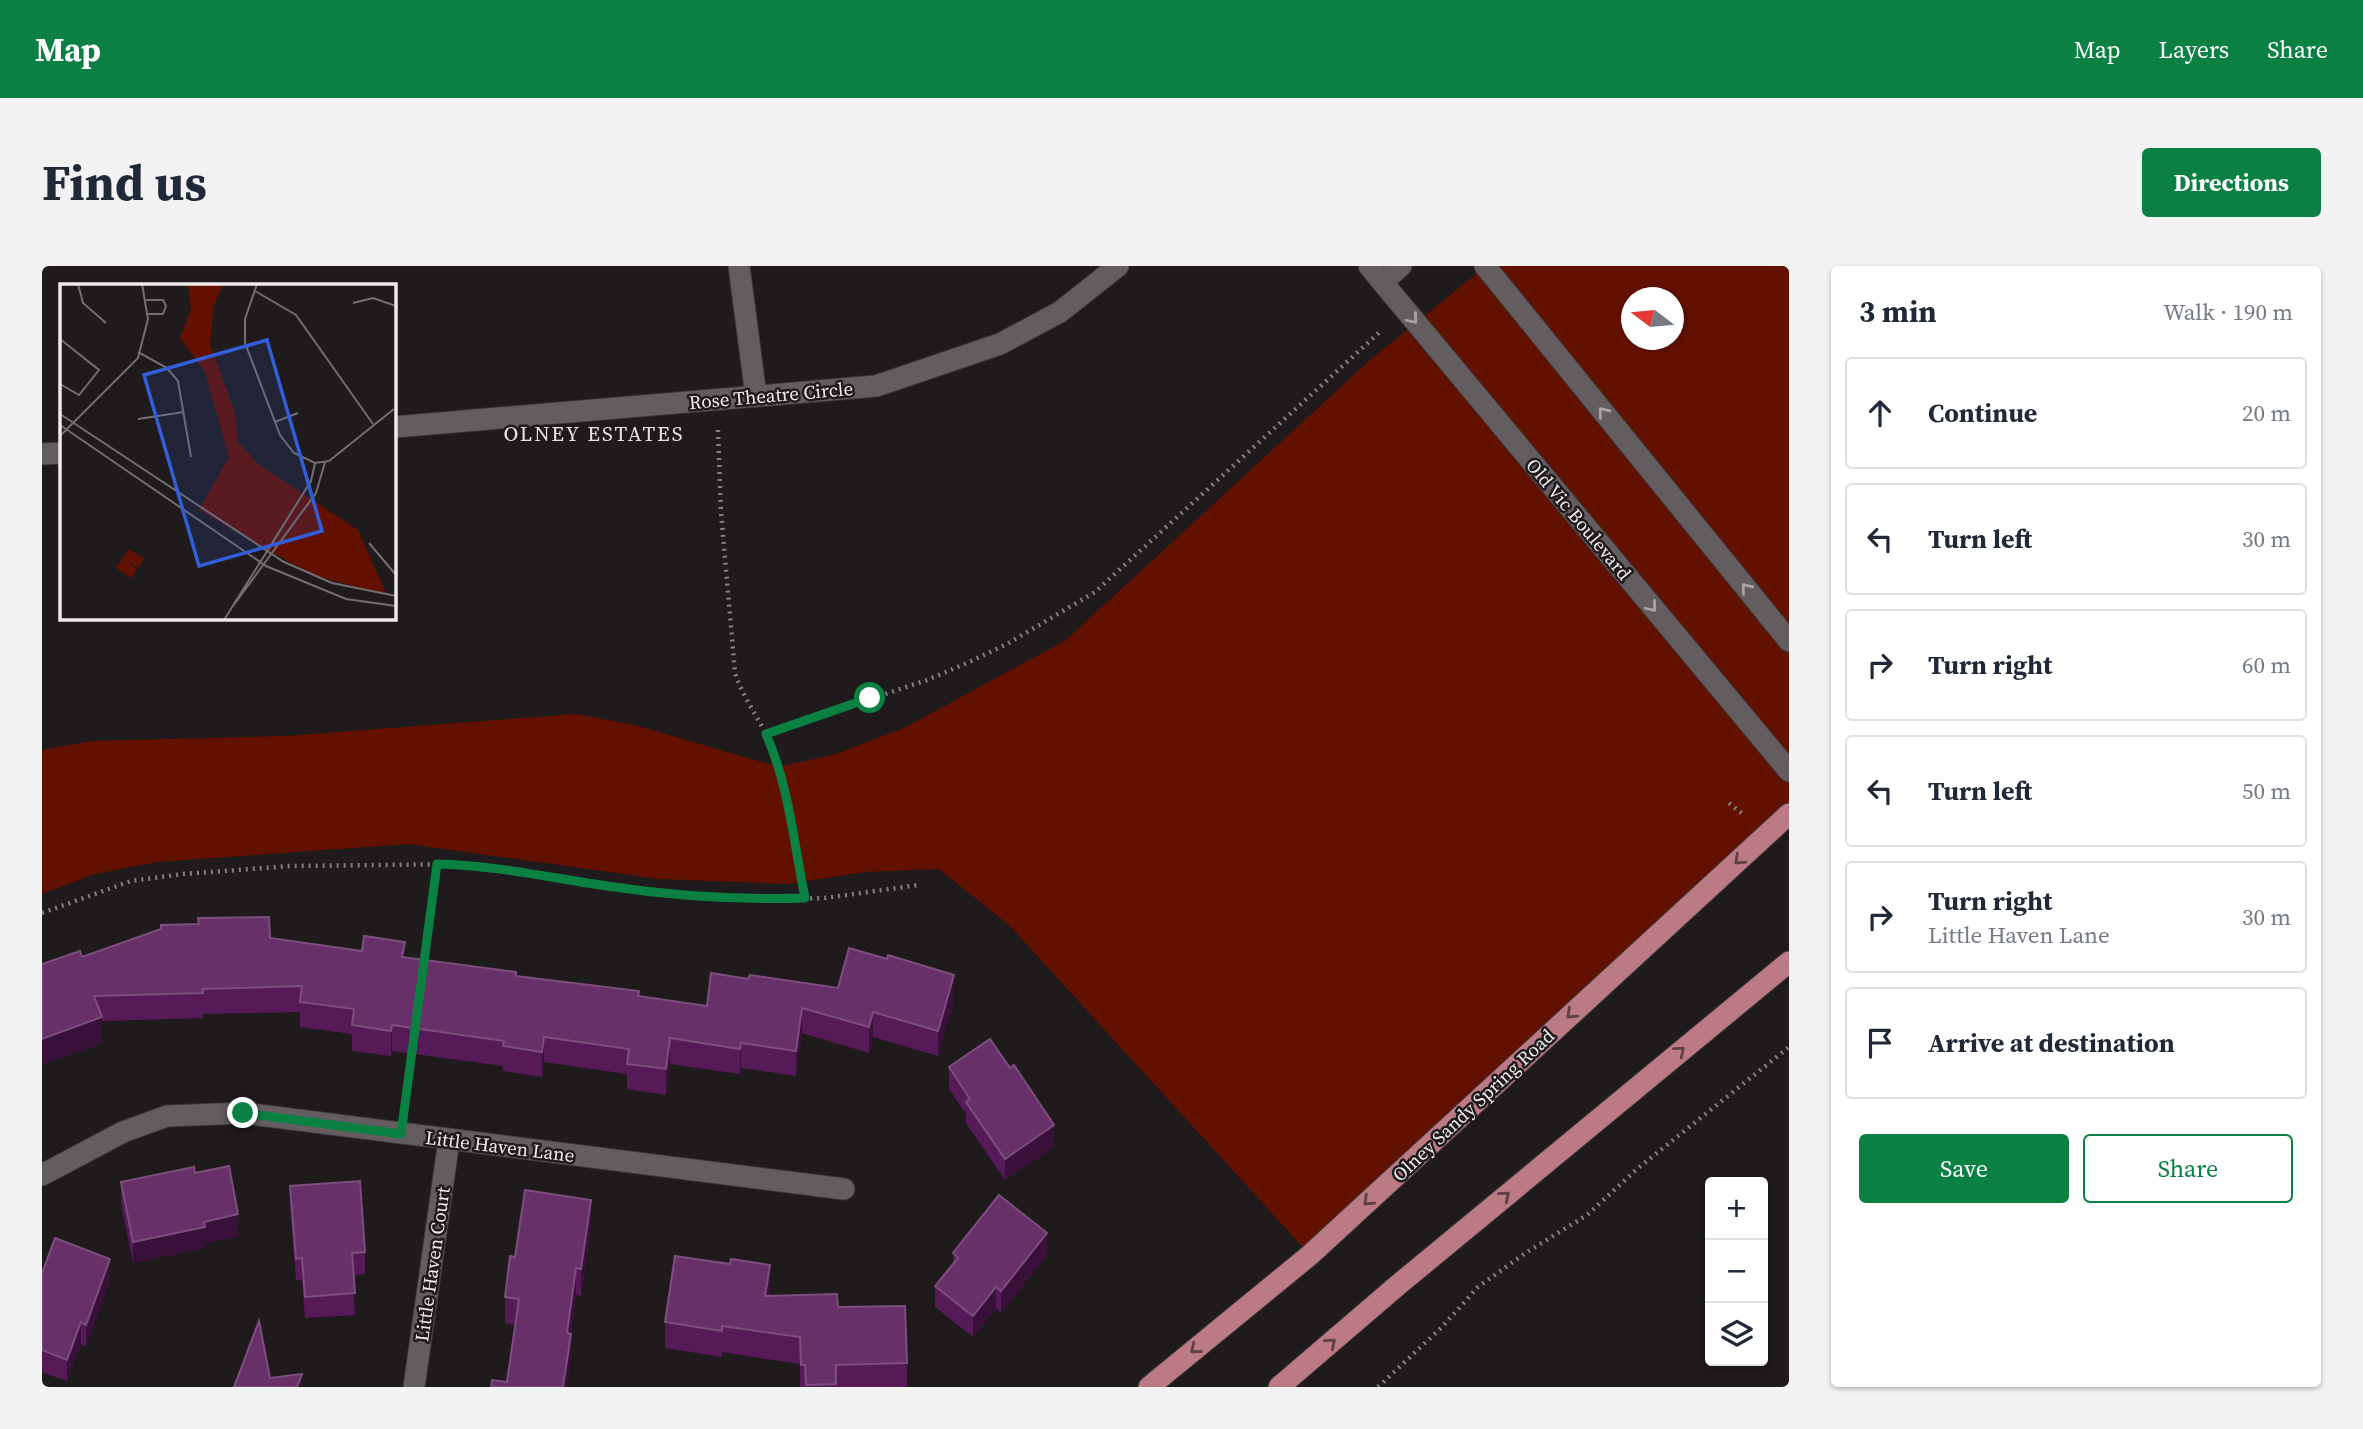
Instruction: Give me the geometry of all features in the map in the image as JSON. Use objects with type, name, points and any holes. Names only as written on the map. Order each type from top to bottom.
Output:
[{"type":"main road","name":"Olney Sandy Spring Road","points":[[1149,1387],[1310,1255],[1789,814]]},
{"type":"main road","points":[[1279,1387],[1398,1285],[1789,962]]},
{"type":"street","points":[[739,266],[756,396]]},
{"type":"street","name":"Rose Theatre Circle","points":[[396,427],[876,386],[1000,344],[1060,312],[1118,266]]},
{"type":"street","points":[[1376,274],[1401,266]]},
{"type":"street","points":[[1485,266],[1789,641]]},
{"type":"street","name":"Old Vic Boulevard","points":[[1376,274],[1789,771]]},
{"type":"street","points":[[42,454],[60,453]]},
{"type":"street","name":"Little Haven Lane","points":[[42,1175],[123,1132],[167,1116],[243,1113],[844,1189]]},
{"type":"street","name":"Little Haven Court","points":[[414,1387],[449,1140]]},
{"type":"path","points":[[766,734],[928,680],[1019,638],[1094,592],[1405,309]]},
{"type":"path","points":[[718,400],[721,512],[735,673],[741,692],[774,751],[790,813],[805,898]]},
{"type":"path","points":[[422,972],[437,864]]},
{"type":"path","points":[[42,913],[131,881],[183,874],[291,866],[467,864],[611,887],[716,898],[825,898],[918,885]]},
{"type":"path","points":[[401,1134],[413,1039]]},
{"type":"path","points":[[1378,1387],[1441,1328],[1478,1287],[1524,1254],[1587,1215],[1637,1169],[1789,1047]]},
{"type":"shaded area","points":[[1486,266],[1789,266],[1789,814],[1310,1255],[1009,925],[939,869],[865,872],[787,884],[659,879],[409,844],[157,862],[95,874],[42,894],[42,750],[91,741],[285,736],[575,714],[635,725],[779,767],[836,754],[904,728],[1066,640],[1370,360]]},
{"type":"building","points":[[269,917],[270,938],[362,951],[364,936],[405,942],[402,957],[516,972],[516,976],[639,991],[638,996],[707,1006],[711,973],[748,979],[750,975],[838,988],[849,948],[887,959],[888,955],[954,975],[938,1031],[873,1012],[869,1027],[802,1008],[796,1051],[741,1043],[740,1049],[670,1038],[666,1069],[627,1064],[629,1049],[544,1037],[542,1052],[503,1046],[504,1041],[392,1025],[391,1031],[352,1025],[354,1009],[300,1002],[302,986],[203,989],[203,993],[94,996],[102,1017],[42,1039],[42,964],[80,951],[82,957],[161,929],[161,925],[199,924],[198,918]]},
{"type":"building","points":[[990,1039],[1010,1068],[1014,1065],[1054,1125],[1005,1159],[966,1102],[970,1099],[949,1067]]},
{"type":"building","points":[[229,1166],[238,1214],[204,1222],[205,1227],[133,1242],[121,1182],[194,1167],[195,1173]]},
{"type":"building","points":[[360,1181],[365,1252],[352,1253],[355,1293],[305,1297],[302,1258],[296,1259],[290,1186]]},
{"type":"building","points":[[525,1190],[591,1200],[581,1269],[576,1268],[567,1333],[571,1334],[563,1387],[491,1387],[492,1380],[507,1382],[519,1299],[505,1297],[510,1256],[515,1257]]},
{"type":"building","points":[[999,1195],[1047,1233],[1001,1291],[996,1287],[973,1316],[935,1286],[958,1258],[953,1253]]},
{"type":"building","points":[[55,1238],[110,1259],[86,1325],[81,1322],[67,1360],[42,1350],[42,1273]]},
{"type":"building","points":[[675,1256],[730,1264],[731,1259],[770,1265],[765,1296],[837,1294],[838,1307],[905,1306],[907,1363],[836,1365],[836,1384],[806,1385],[805,1365],[801,1365],[800,1337],[722,1326],[722,1331],[665,1322]]},
{"type":"building","points":[[259,1321],[270,1378],[302,1374],[297,1387],[234,1387]]},
{"type":"district","name":"OLNEY ESTATES","points":[[594,434]]},
{"type":"route","points":[[243,1113],[401,1134],[437,864],[467,864],[611,887],[716,898],[805,898],[790,813],[774,751],[766,734],[870,698]]}]
